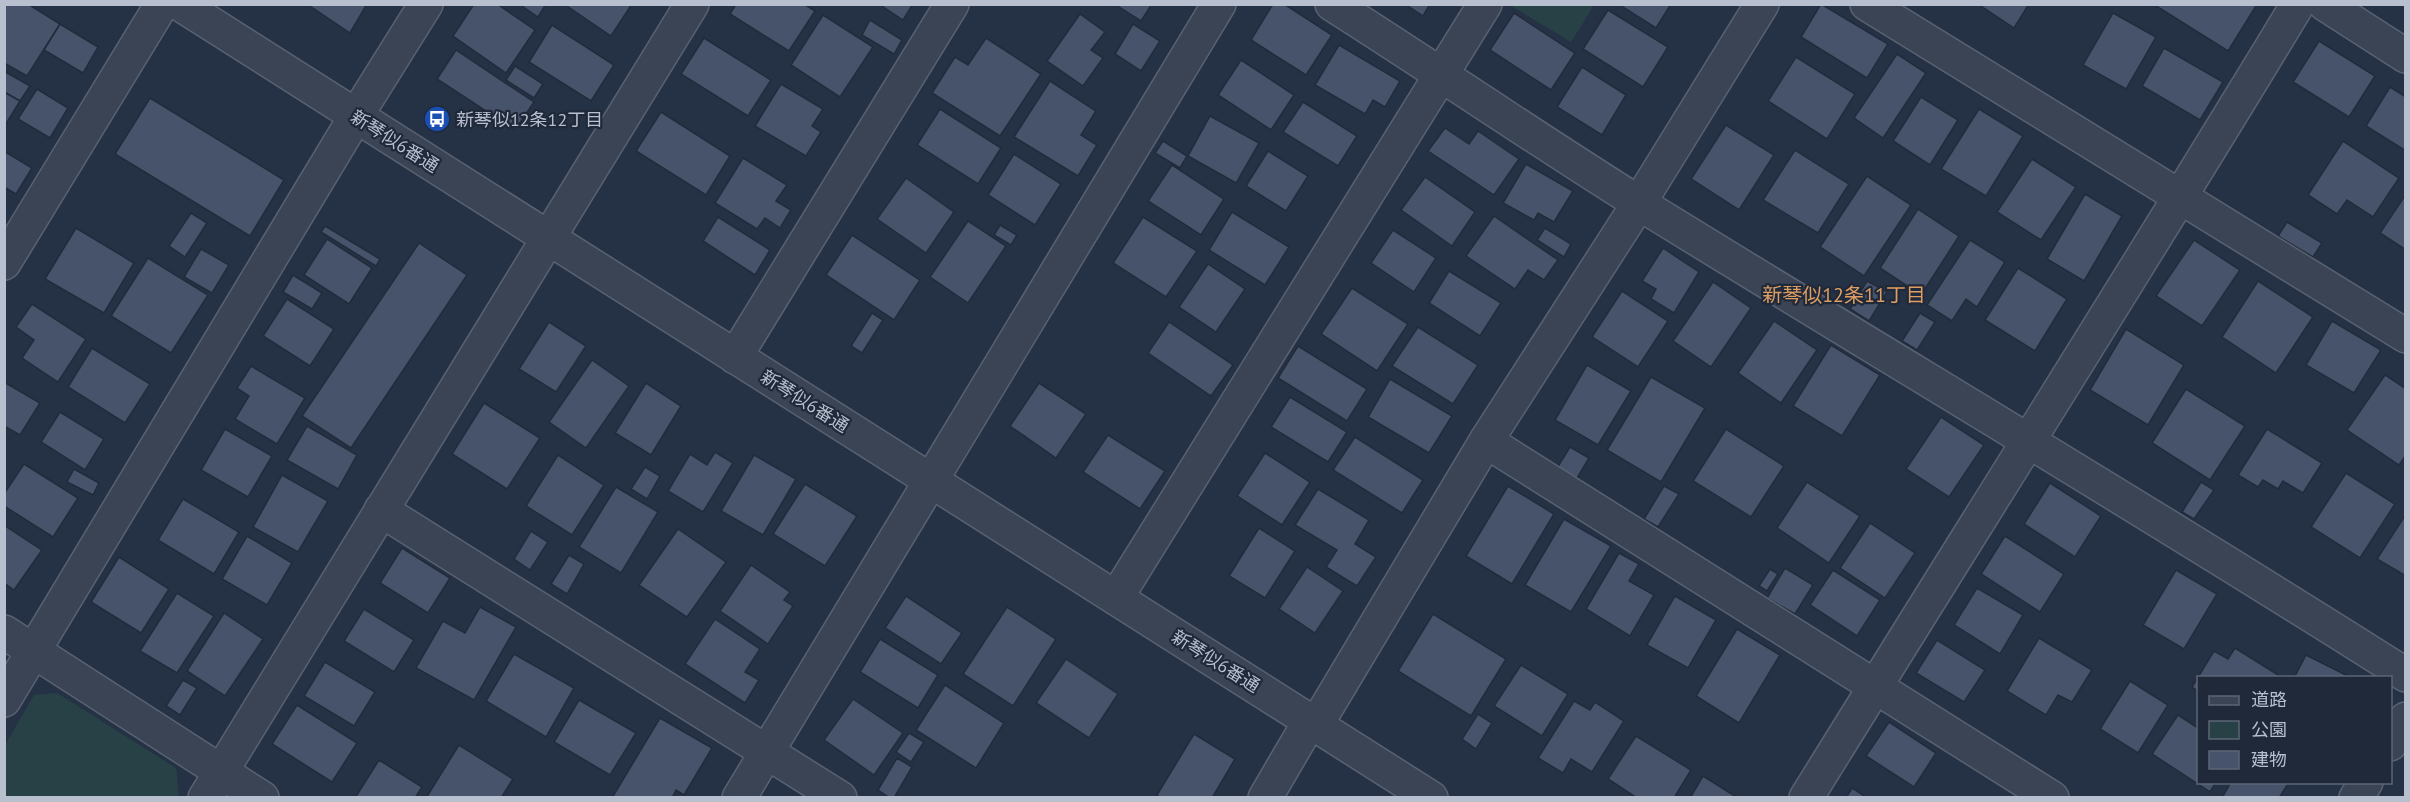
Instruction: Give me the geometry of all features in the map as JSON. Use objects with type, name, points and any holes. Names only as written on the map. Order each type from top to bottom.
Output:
[{"type":"street","points":[[4,263],[162,4]]},
{"type":"street","name":"新琴似6番通","points":[[180,4],[1431,798]]},
{"type":"street","points":[[4,700],[426,4]]},
{"type":"street","points":[[213,784],[692,4]]},
{"type":"street","points":[[735,357],[952,4]]},
{"type":"street","points":[[739,798],[1219,4]]},
{"type":"street","points":[[1332,4],[1442,73],[1639,203],[2028,439],[2406,675]]},
{"type":"street","points":[[1116,598],[1485,4]]},
{"type":"street","points":[[1264,798],[1762,4]]},
{"type":"street","points":[[1867,4],[2406,336]]},
{"type":"street","points":[[1806,798],[2028,439],[2181,198],[2298,4]]},
{"type":"street","points":[[2325,4],[2406,57]]},
{"type":"street","points":[[1486,441],[2052,798]]},
{"type":"street","points":[[381,510],[840,798]]},
{"type":"street","points":[[4,632],[34,651],[213,784],[262,798]]},
{"type":"street","points":[[2392,742],[2406,719]]},
{"type":"street","points":[[2392,745],[2406,753]]},
{"type":"street","points":[[2356,798],[2365,784]]},
{"type":"green space","points":[[1594,4],[1571,42],[1510,5]]},
{"type":"green space","points":[[57,693],[176,768],[179,797],[5,797],[5,745],[34,695]]},
{"type":"building","points":[[7,4],[28,4],[60,24],[27,76],[4,63],[4,8]]},
{"type":"building","points":[[307,4],[367,4],[350,33]]},
{"type":"building","points":[[474,4],[497,4],[535,30],[506,73],[453,36]]},
{"type":"building","points":[[519,4],[546,4],[538,17]]},
{"type":"building","points":[[564,4],[632,4],[611,36]]},
{"type":"building","points":[[736,4],[804,4],[815,11],[789,51],[730,14]]},
{"type":"building","points":[[879,4],[913,4],[903,20]]},
{"type":"building","points":[[1114,4],[1152,4],[1141,21]]},
{"type":"building","points":[[1273,4],[1284,4],[1332,35],[1306,75],[1251,40]]},
{"type":"building","points":[[1405,4],[1430,4],[1423,16]]},
{"type":"building","points":[[1618,4],[1671,4],[1656,28]]},
{"type":"building","points":[[1821,4],[1888,44],[1867,78],[1801,37]]},
{"type":"building","points":[[1978,4],[2029,4],[2014,28]]},
{"type":"building","points":[[2153,4],[2253,4],[2256,6],[2228,51]]},
{"type":"building","points":[[1608,10],[1668,47],[1643,87],[1583,49]]},
{"type":"building","points":[[1514,13],[1575,53],[1551,90],[1490,50]]},
{"type":"building","points":[[2113,13],[2156,37],[2126,89],[2083,65]]},
{"type":"building","points":[[1080,14],[1105,32],[1091,50],[1103,58],[1083,86],[1047,61]]},
{"type":"building","points":[[823,15],[873,47],[840,97],[791,65]]},
{"type":"building","points":[[870,20],[902,40],[894,54],[862,35]]},
{"type":"building","points":[[60,24],[98,47],[83,73],[44,50]]},
{"type":"building","points":[[1133,24],[1160,41],[1141,71],[1115,54]]},
{"type":"building","points":[[552,25],[614,65],[591,101],[529,62]]},
{"type":"building","points":[[704,38],[771,80],[748,116],[681,74]]},
{"type":"building","points":[[986,38],[1041,74],[1000,136],[932,93],[955,57],[968,65]]},
{"type":"building","points":[[2319,41],[2375,76],[2349,117],[2293,82]]},
{"type":"building","points":[[1339,45],[1400,81],[1385,107],[1373,100],[1365,114],[1315,85]]},
{"type":"building","points":[[2164,48],[2223,82],[2200,120],[2142,86]]},
{"type":"building","points":[[456,50],[534,102],[515,130],[437,79]]},
{"type":"building","points":[[1897,54],[1926,73],[1883,138],[1854,118]]},
{"type":"building","points":[[1796,57],[1855,94],[1827,139],[1768,101]]},
{"type":"building","points":[[1241,60],[1294,95],[1271,130],[1218,95]]},
{"type":"building","points":[[515,66],[543,84],[534,98],[506,80]]},
{"type":"building","points":[[1582,67],[1626,95],[1602,135],[1557,107]]},
{"type":"building","points":[[4,71],[30,86],[20,101],[4,92]]},
{"type":"building","points":[[1050,81],[1096,111],[1081,135],[1097,145],[1078,176],[1014,137]]},
{"type":"building","points":[[781,84],[823,109],[812,126],[821,132],[806,156],[755,126]]},
{"type":"building","points":[[2390,87],[2406,97],[2406,151],[2366,126]]},
{"type":"building","points":[[37,89],[68,108],[50,138],[18,119]]},
{"type":"building","points":[[4,92],[20,101],[4,127]]},
{"type":"building","points":[[1921,97],[1958,120],[1930,165],[1893,141]]},
{"type":"building","points":[[150,98],[284,180],[250,236],[115,154]]},
{"type":"building","points":[[1303,102],[1357,136],[1338,166],[1283,132]]},
{"type":"building","points":[[940,109],[1001,148],[978,184],[917,145]]},
{"type":"building","points":[[1979,109],[2023,136],[1986,196],[1941,169]]},
{"type":"building","points":[[661,112],[730,156],[706,195],[636,151]]},
{"type":"building","points":[[1210,116],[1259,143],[1236,183],[1188,156]]},
{"type":"building","points":[[1726,125],[1774,155],[1739,210],[1691,179]]},
{"type":"building","points":[[1445,128],[1469,144],[1478,131],[1519,159],[1494,195],[1428,151]]},
{"type":"building","points":[[1163,141],[1187,156],[1180,168],[1155,153]]},
{"type":"building","points":[[2343,141],[2399,178],[2373,217],[2347,200],[2337,214],[2308,195]]},
{"type":"building","points":[[1795,150],[1849,184],[1818,233],[1763,200]]},
{"type":"building","points":[[4,151],[32,168],[16,194],[4,187]]},
{"type":"building","points":[[1268,151],[1308,176],[1286,211],[1246,186]]},
{"type":"building","points":[[1014,154],[1061,184],[1035,225],[988,195]]},
{"type":"building","points":[[743,158],[787,185],[776,201],[791,210],[780,228],[765,218],[757,229],[715,203]]},
{"type":"building","points":[[2032,159],[2076,187],[2041,240],[1997,212]]},
{"type":"building","points":[[1526,164],[1573,191],[1554,222],[1538,213],[1534,220],[1503,203]]},
{"type":"building","points":[[1172,165],[1224,199],[1201,235],[1148,201]]},
{"type":"building","points":[[1867,176],[1911,205],[1864,276],[1820,247]]},
{"type":"building","points":[[1425,177],[1475,212],[1452,246],[1401,210]]},
{"type":"building","points":[[906,178],[954,212],[926,253],[877,219]]},
{"type":"building","points":[[2085,194],[2122,216],[2084,281],[2047,259]]},
{"type":"building","points":[[2406,194],[2406,250],[2380,233]]},
{"type":"building","points":[[1918,209],[1959,236],[1921,295],[1880,268]]},
{"type":"building","points":[[1232,212],[1289,247],[1265,285],[1209,250]]},
{"type":"building","points":[[191,213],[207,223],[185,257],[169,246]]},
{"type":"building","points":[[1494,216],[1558,260],[1544,280],[1528,270],[1515,289],[1466,256]]},
{"type":"building","points":[[718,217],[770,250],[755,275],[703,241]]},
{"type":"building","points":[[1143,217],[1197,251],[1166,297],[1113,263]]},
{"type":"building","points":[[968,221],[1006,246],[968,303],[930,277]]},
{"type":"building","points":[[2287,222],[2322,243],[2313,257],[2278,236]]},
{"type":"building","points":[[1000,225],[1017,235],[1011,245],[994,235]]},
{"type":"building","points":[[325,226],[380,259],[376,266],[321,232]]},
{"type":"building","points":[[76,228],[134,263],[104,313],[45,279]]},
{"type":"building","points":[[1545,228],[1571,244],[1564,257],[1537,240]]},
{"type":"building","points":[[1393,230],[1436,258],[1414,292],[1371,263]]},
{"type":"building","points":[[852,235],[920,280],[894,320],[826,275]]},
{"type":"building","points":[[327,239],[372,268],[349,304],[304,275]]},
{"type":"building","points":[[1970,240],[2005,262],[1977,307],[1966,299],[1952,321],[1927,305]]},
{"type":"building","points":[[2194,240],[2240,270],[2202,326],[2156,296]]},
{"type":"building","points":[[419,243],[467,275],[351,448],[302,416]]},
{"type":"building","points":[[1663,248],[1699,272],[1674,313],[1651,299],[1656,289],[1642,281]]},
{"type":"building","points":[[201,249],[229,265],[212,293],[184,277]]},
{"type":"building","points":[[148,258],[208,295],[171,353],[111,316]]},
{"type":"building","points":[[1208,264],[1245,289],[1216,332],[1179,307]]},
{"type":"building","points":[[2018,268],[2067,299],[2035,351],[1985,320]]},
{"type":"building","points":[[1449,271],[1501,303],[1480,336],[1429,303]]},
{"type":"building","points":[[293,275],[322,293],[312,309],[283,292]]},
{"type":"building","points":[[1867,281],[1887,292],[1869,321],[1850,309]]},
{"type":"building","points":[[2258,281],[2313,317],[2276,373],[2222,337]]},
{"type":"building","points":[[1713,282],[1751,308],[1711,367],[1673,341]]},
{"type":"building","points":[[1352,288],[1408,324],[1377,371],[1321,334]]},
{"type":"building","points":[[1622,291],[1668,321],[1638,367],[1592,337]]},
{"type":"building","points":[[287,299],[334,329],[310,366],[263,336]]},
{"type":"building","points":[[32,304],[86,339],[58,382],[22,358],[34,340],[16,327]]},
{"type":"building","points":[[872,313],[883,320],[862,353],[851,346]]},
{"type":"building","points":[[1920,313],[1935,322],[1917,350],[1902,341]]},
{"type":"building","points":[[1774,321],[1817,350],[1781,403],[1738,373]]},
{"type":"building","points":[[2332,321],[2381,350],[2354,393],[2306,365]]},
{"type":"building","points":[[549,322],[586,346],[556,392],[519,369]]},
{"type":"building","points":[[1169,322],[1233,365],[1211,396],[1148,353]]},
{"type":"building","points":[[1418,327],[1478,365],[1453,404],[1392,366]]},
{"type":"building","points":[[2126,329],[2184,365],[2148,425],[2090,390]]},
{"type":"building","points":[[1831,345],[1880,375],[1842,436],[1793,406]]},
{"type":"building","points":[[1298,346],[1367,389],[1347,421],[1278,378]]},
{"type":"building","points":[[92,348],[150,384],[125,423],[68,387]]},
{"type":"building","points":[[592,360],[629,386],[586,448],[549,422]]},
{"type":"building","points":[[1587,365],[1631,391],[1598,445],[1555,420]]},
{"type":"building","points":[[251,366],[305,398],[277,444],[235,419],[249,396],[237,388]]},
{"type":"building","points":[[2385,375],[2406,389],[2406,455],[2399,465],[2347,430]]},
{"type":"building","points":[[1651,377],[1705,408],[1661,482],[1607,450]]},
{"type":"building","points":[[1390,379],[1452,416],[1429,453],[1368,417]]},
{"type":"building","points":[[4,382],[40,403],[20,435],[4,426]]},
{"type":"building","points":[[646,383],[681,406],[651,455],[615,433]]},
{"type":"building","points":[[1039,383],[1086,414],[1056,458],[1010,426]]},
{"type":"building","points":[[2186,389],[2245,426],[2210,480],[2152,443]]},
{"type":"building","points":[[1290,397],[1347,432],[1328,462],[1271,427]]},
{"type":"building","points":[[484,403],[540,438],[507,489],[452,454]]},
{"type":"building","points":[[60,412],[104,439],[85,470],[41,442]]},
{"type":"building","points":[[1941,417],[1984,445],[1949,497],[1906,469]]},
{"type":"building","points":[[307,426],[357,455],[338,489],[287,460]]},
{"type":"building","points":[[225,429],[272,456],[248,497],[201,470]]},
{"type":"building","points":[[1726,429],[1784,466],[1751,517],[1693,481]]},
{"type":"building","points":[[2267,429],[2322,463],[2303,493],[2283,481],[2278,489],[2263,480],[2258,487],[2238,475]]},
{"type":"building","points":[[1108,435],[1165,471],[1140,509],[1083,472]]},
{"type":"building","points":[[1355,437],[1423,480],[1402,513],[1333,470]]},
{"type":"building","points":[[1570,447],[1589,458],[1576,480],[1557,468]]},
{"type":"building","points":[[715,452],[733,463],[703,512],[668,491],[690,454],[707,465]]},
{"type":"building","points":[[1265,453],[1310,482],[1282,525],[1237,496]]},
{"type":"building","points":[[558,455],[604,485],[572,535],[526,506]]},
{"type":"building","points":[[754,455],[796,479],[763,535],[721,511]]},
{"type":"building","points":[[24,464],[78,498],[53,537],[4,506],[4,494]]},
{"type":"building","points":[[645,467],[660,476],[647,499],[631,489]]},
{"type":"building","points":[[74,469],[99,483],[93,495],[67,482]]},
{"type":"building","points":[[2346,473],[2395,504],[2360,558],[2311,527]]},
{"type":"building","points":[[282,475],[328,501],[298,552],[253,527]]},
{"type":"building","points":[[1807,482],[1860,516],[1829,563],[1777,528]]},
{"type":"building","points":[[2201,482],[2214,490],[2194,519],[2182,512]]},
{"type":"building","points":[[2050,483],[2101,516],[2075,557],[2024,524]]},
{"type":"building","points":[[805,484],[857,516],[825,566],[773,534]]},
{"type":"building","points":[[1508,486],[1554,514],[1512,584],[1466,556]]},
{"type":"building","points":[[1664,486],[1679,494],[1658,527],[1644,519]]},
{"type":"building","points":[[616,487],[658,512],[621,573],[579,547]]},
{"type":"building","points":[[1318,489],[1369,520],[1355,544],[1376,557],[1357,586],[1326,567],[1337,550],[1295,525]]},
{"type":"building","points":[[183,499],[239,532],[214,574],[158,540]]},
{"type":"building","points":[[2406,514],[2406,576],[2377,559]]},
{"type":"building","points":[[1564,519],[1611,546],[1571,612],[1525,585]]},
{"type":"building","points":[[1870,523],[1915,553],[1885,598],[1840,568]]},
{"type":"building","points":[[4,525],[42,550],[14,590],[4,583]]},
{"type":"building","points":[[1259,528],[1295,551],[1265,598],[1229,576]]},
{"type":"building","points":[[678,529],[726,562],[687,617],[639,585]]},
{"type":"building","points":[[531,531],[548,542],[530,570],[514,559]]},
{"type":"building","points":[[247,536],[292,563],[267,605],[222,579]]},
{"type":"building","points":[[2005,536],[2064,574],[2040,612],[1981,574]]},
{"type":"building","points":[[402,548],[450,578],[428,613],[380,583]]},
{"type":"building","points":[[1619,553],[1639,564],[1629,581],[1654,595],[1630,636],[1586,609]]},
{"type":"building","points":[[569,555],[584,564],[567,594],[551,584]]},
{"type":"building","points":[[119,557],[169,589],[141,633],[91,602]]},
{"type":"building","points":[[751,565],[790,592],[784,600],[793,606],[768,644],[720,611]]},
{"type":"building","points":[[1307,567],[1343,591],[1315,633],[1279,609]]},
{"type":"building","points":[[1785,568],[1813,585],[1795,614],[1767,598]]},
{"type":"building","points":[[1770,569],[1778,574],[1767,591],[1759,586]]},
{"type":"building","points":[[1833,570],[1880,600],[1857,636],[1810,605]]},
{"type":"building","points":[[2176,570],[2217,594],[2184,649],[2143,625]]},
{"type":"building","points":[[1977,588],[2023,615],[2000,654],[1954,625]]},
{"type":"building","points":[[177,593],[214,616],[177,673],[140,651]]},
{"type":"building","points":[[906,596],[962,633],[941,664],[885,628]]},
{"type":"building","points":[[1675,596],[1716,620],[1688,668],[1647,645]]},
{"type":"building","points":[[480,607],[516,627],[474,700],[416,668],[443,621],[465,633]]},
{"type":"building","points":[[1007,607],[1056,639],[1013,706],[963,674]]},
{"type":"building","points":[[364,609],[414,640],[394,672],[344,641]]},
{"type":"building","points":[[224,613],[263,639],[225,696],[187,671]]},
{"type":"building","points":[[1433,614],[1506,659],[1471,716],[1398,671]]},
{"type":"building","points":[[715,619],[760,649],[745,672],[759,680],[745,703],[685,664]]},
{"type":"building","points":[[1737,629],[1780,655],[1739,723],[1696,696]]},
{"type":"building","points":[[2039,638],[2092,670],[2072,702],[2058,695],[2046,715],[2007,691]]},
{"type":"building","points":[[880,639],[938,675],[918,708],[860,672]]},
{"type":"building","points":[[1937,640],[1985,670],[1964,702],[1916,673]]},
{"type":"building","points":[[2235,648],[2280,676],[2199,676],[2214,651],[2228,659]]},
{"type":"building","points":[[514,654],[574,688],[546,737],[486,701]]},
{"type":"building","points":[[2306,655],[2348,676],[2295,676]]},
{"type":"building","points":[[1066,659],[1118,694],[1089,738],[1036,703]]},
{"type":"building","points":[[325,662],[375,692],[354,726],[304,696]]},
{"type":"building","points":[[1521,665],[1568,694],[1542,736],[1494,706]]},
{"type":"building","points":[[2197,679],[2197,690],[2192,687]]},
{"type":"building","points":[[183,680],[197,688],[180,715],[166,706]]},
{"type":"building","points":[[2130,681],[2168,705],[2138,753],[2100,729]]},
{"type":"building","points":[[945,685],[1004,723],[976,768],[916,730]]},
{"type":"building","points":[[853,699],[903,733],[874,775],[824,740]]},
{"type":"building","points":[[579,700],[636,733],[610,775],[554,742]]},
{"type":"building","points":[[1574,701],[1590,710],[1595,702],[1624,721],[1592,772],[1571,759],[1563,773],[1538,758]]},
{"type":"building","points":[[297,705],[357,743],[332,782],[272,744]]},
{"type":"building","points":[[1478,714],[1492,723],[1476,749],[1462,739]]},
{"type":"building","points":[[2178,715],[2197,727],[2197,783],[2152,754]]},
{"type":"building","points":[[660,718],[712,748],[684,795],[676,790],[672,798],[612,798]]},
{"type":"building","points":[[1889,722],[1936,753],[1914,787],[1866,756]]},
{"type":"building","points":[[909,733],[924,742],[911,762],[896,752]]},
{"type":"building","points":[[1194,734],[1235,759],[1212,798],[1160,798],[1157,795]]},
{"type":"building","points":[[1636,736],[1691,770],[1674,798],[1637,798],[1608,779]]},
{"type":"building","points":[[459,745],[513,779],[501,798],[426,798]]},
{"type":"building","points":[[897,758],[912,767],[894,798],[890,798],[878,790]]},
{"type":"building","points":[[379,760],[422,787],[415,798],[355,798]]},
{"type":"building","points":[[1703,776],[1738,798],[1690,798]]},
{"type":"building","points":[[2198,784],[2215,784],[2210,792]]},
{"type":"building","points":[[2230,784],[2288,784],[2279,798],[2222,798]]},
{"type":"building","points":[[1852,788],[1867,798],[1846,798]]},
{"type":"place","name":"新琴似12条12丁目","points":[[437,119]]},
{"type":"district","name":"新琴似12条11丁目","points":[[1844,295]]}]
